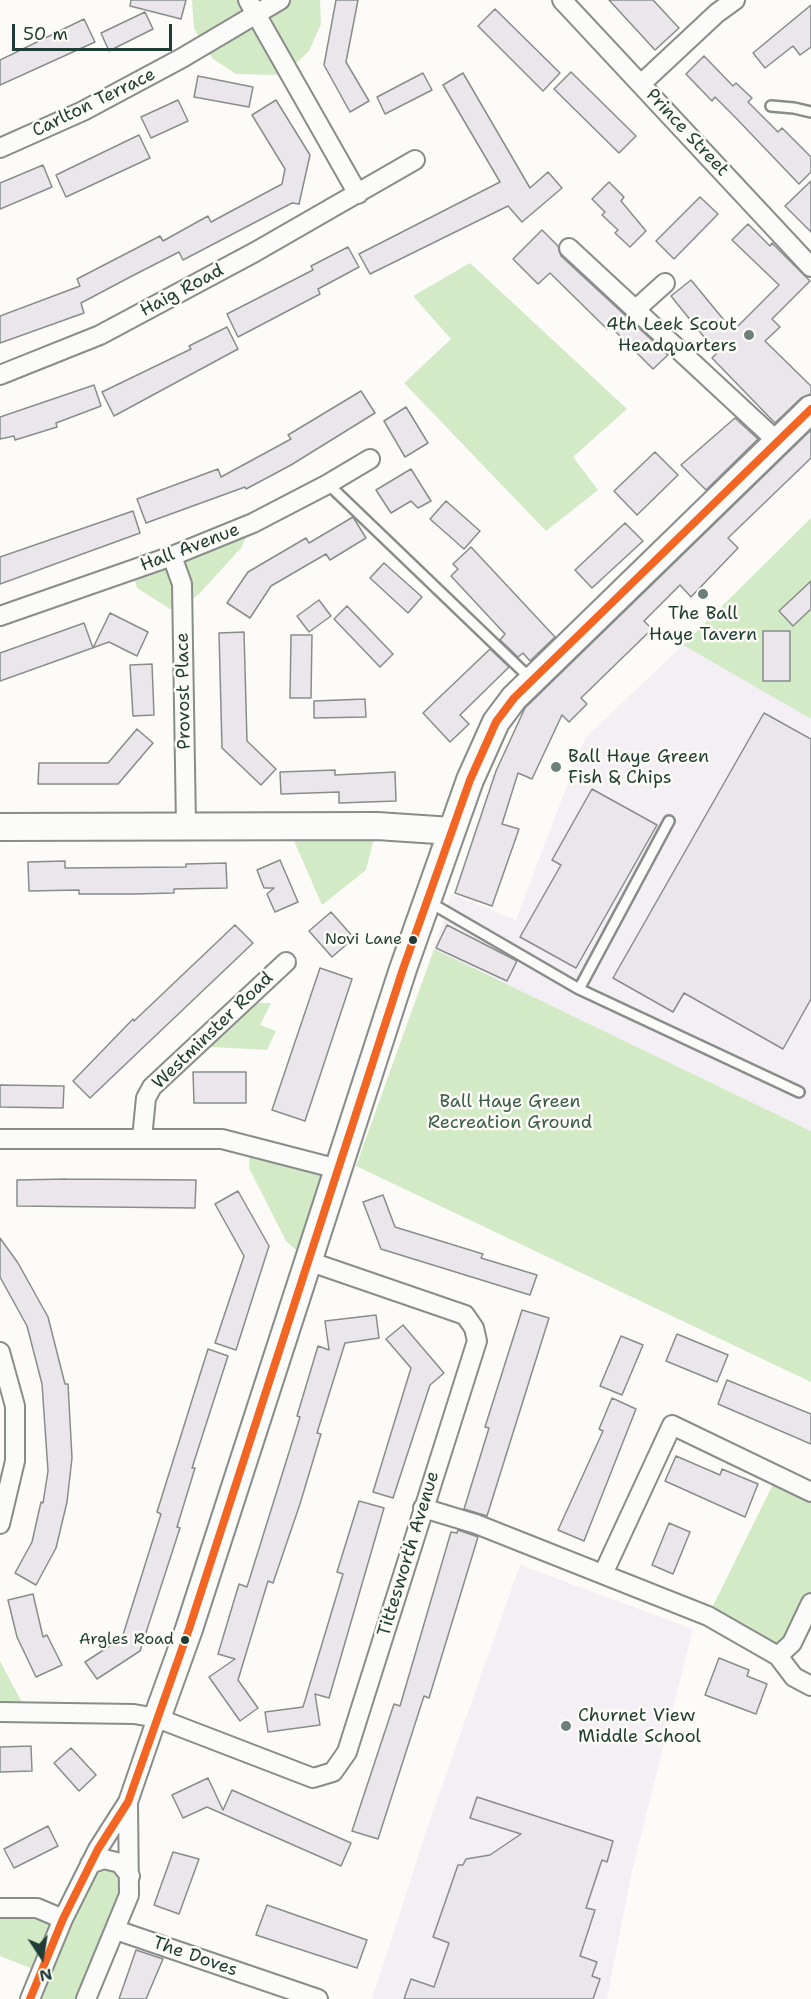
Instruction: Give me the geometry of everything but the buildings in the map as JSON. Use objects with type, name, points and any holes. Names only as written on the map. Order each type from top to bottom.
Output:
[{"type":"street","name":"Carlton Terrace","points":[[0,148],[83,111],[252,7],[280,0]]},
{"type":"street","name":"Prince Street","points":[[562,0],[642,83],[811,267]]},
{"type":"street","points":[[642,83],[717,13],[735,0]]},
{"type":"street","points":[[252,7],[358,194]]},
{"type":"street","name":"Haig Road","points":[[0,375],[100,335],[358,194],[415,160]]},
{"type":"street","points":[[569,248],[778,442]]},
{"type":"street","points":[[635,310],[665,283]]},
{"type":"street","points":[[30,1999],[63,1919],[90,1864],[128,1802],[189,1629],[427,901],[470,780],[496,722],[514,698],[811,409]]},
{"type":"street","name":"Hall Avenue","points":[[0,616],[172,556],[253,523],[370,459]]},
{"type":"street","name":"Provost Place","points":[[172,556],[182,584],[186,826]]},
{"type":"street","points":[[0,827],[377,826],[452,831]]},
{"type":"street","name":"Westminster Road","points":[[142,1138],[146,1098],[152,1087],[286,962]]},
{"type":"street","points":[[0,1139],[222,1139],[338,1169]]},
{"type":"street","name":"Tittesworth Avenue","points":[[157,1718],[294,1773],[313,1778],[333,1772],[347,1752],[477,1341],[474,1328],[465,1315],[308,1261]]},
{"type":"street","points":[[0,1352],[15,1406],[15,1461],[0,1524]]},
{"type":"street","points":[[603,1574],[672,1425],[811,1492]]},
{"type":"street","points":[[423,1508],[476,1524],[708,1616],[778,1656],[794,1677],[811,1686]]},
{"type":"street","points":[[778,1656],[792,1643],[811,1603]]},
{"type":"street","points":[[0,1712],[134,1714],[157,1718]]},
{"type":"street","points":[[86,1999],[129,1895],[128,1802]]},
{"type":"street","points":[[90,1864],[104,1859],[120,1863],[130,1876]]},
{"type":"street","points":[[0,1908],[37,1908],[63,1919]]},
{"type":"street","name":"The Doves","points":[[116,1930],[272,1992],[318,1999]]},
{"type":"lane","points":[[771,106],[811,112]]},
{"type":"lane","points":[[328,484],[532,681]]},
{"type":"lane","points":[[579,989],[669,820]]},
{"type":"lane","points":[[427,901],[579,989],[799,1092]]},
{"type":"shaded area","points":[[683,645],[811,719],[811,1131],[434,949],[451,894],[516,920],[585,738]]},
{"type":"shaded area","name":"Churnet View Middle School","points":[[520,1565],[693,1629],[633,1867],[607,1999],[372,1999],[429,1823]]},
{"type":"green space","points":[[192,0],[320,0],[321,24],[309,51],[289,70],[275,75],[236,74],[213,59],[204,46],[194,28]]},
{"type":"green space","points":[[470,263],[627,409],[573,457],[598,490],[546,531],[404,383],[451,339],[413,296]]},
{"type":"green space","points":[[811,518],[811,719],[683,645]]},
{"type":"green space","points":[[253,523],[241,548],[200,593],[182,608],[170,609],[137,588],[132,570]]},
{"type":"green space","points":[[377,826],[366,870],[322,905],[288,827]]},
{"type":"green space","name":"Ball Haye Green Recreation Ground","points":[[434,949],[811,1131],[811,1382],[356,1166]]},
{"type":"green space","points":[[251,994],[260,1003],[271,1003],[260,1025],[276,1031],[267,1050],[194,1046]]},
{"type":"green space","points":[[250,1147],[338,1169],[308,1261],[286,1241],[249,1168]]},
{"type":"green space","points":[[777,1476],[811,1492],[811,1603],[778,1656],[708,1616]]},
{"type":"green space","points":[[0,1661],[27,1712],[0,1712]]},
{"type":"green space","points":[[104,1859],[130,1876],[86,1999],[30,1999],[40,1972],[0,1956],[0,1908],[63,1919]]},
{"type":"transit line","points":[[30,1999],[63,1919],[98,1849],[128,1802],[189,1629],[403,969],[470,780],[496,722],[514,698],[811,409]]},
{"type":"place","name":"4th Leek Scout Headquarters","points":[[749,335]]},
{"type":"place","name":"The Ball Haye Tavern","points":[[703,594]]},
{"type":"place","name":"Ball Haye Green Fish & Chips","points":[[556,767]]},
{"type":"place","name":"Novi Lane","points":[[413,940]]},
{"type":"place","name":"Argles Road","points":[[185,1640]]},
{"type":"place","name":"Churnet View Middle School","points":[[566,1726]]}]
